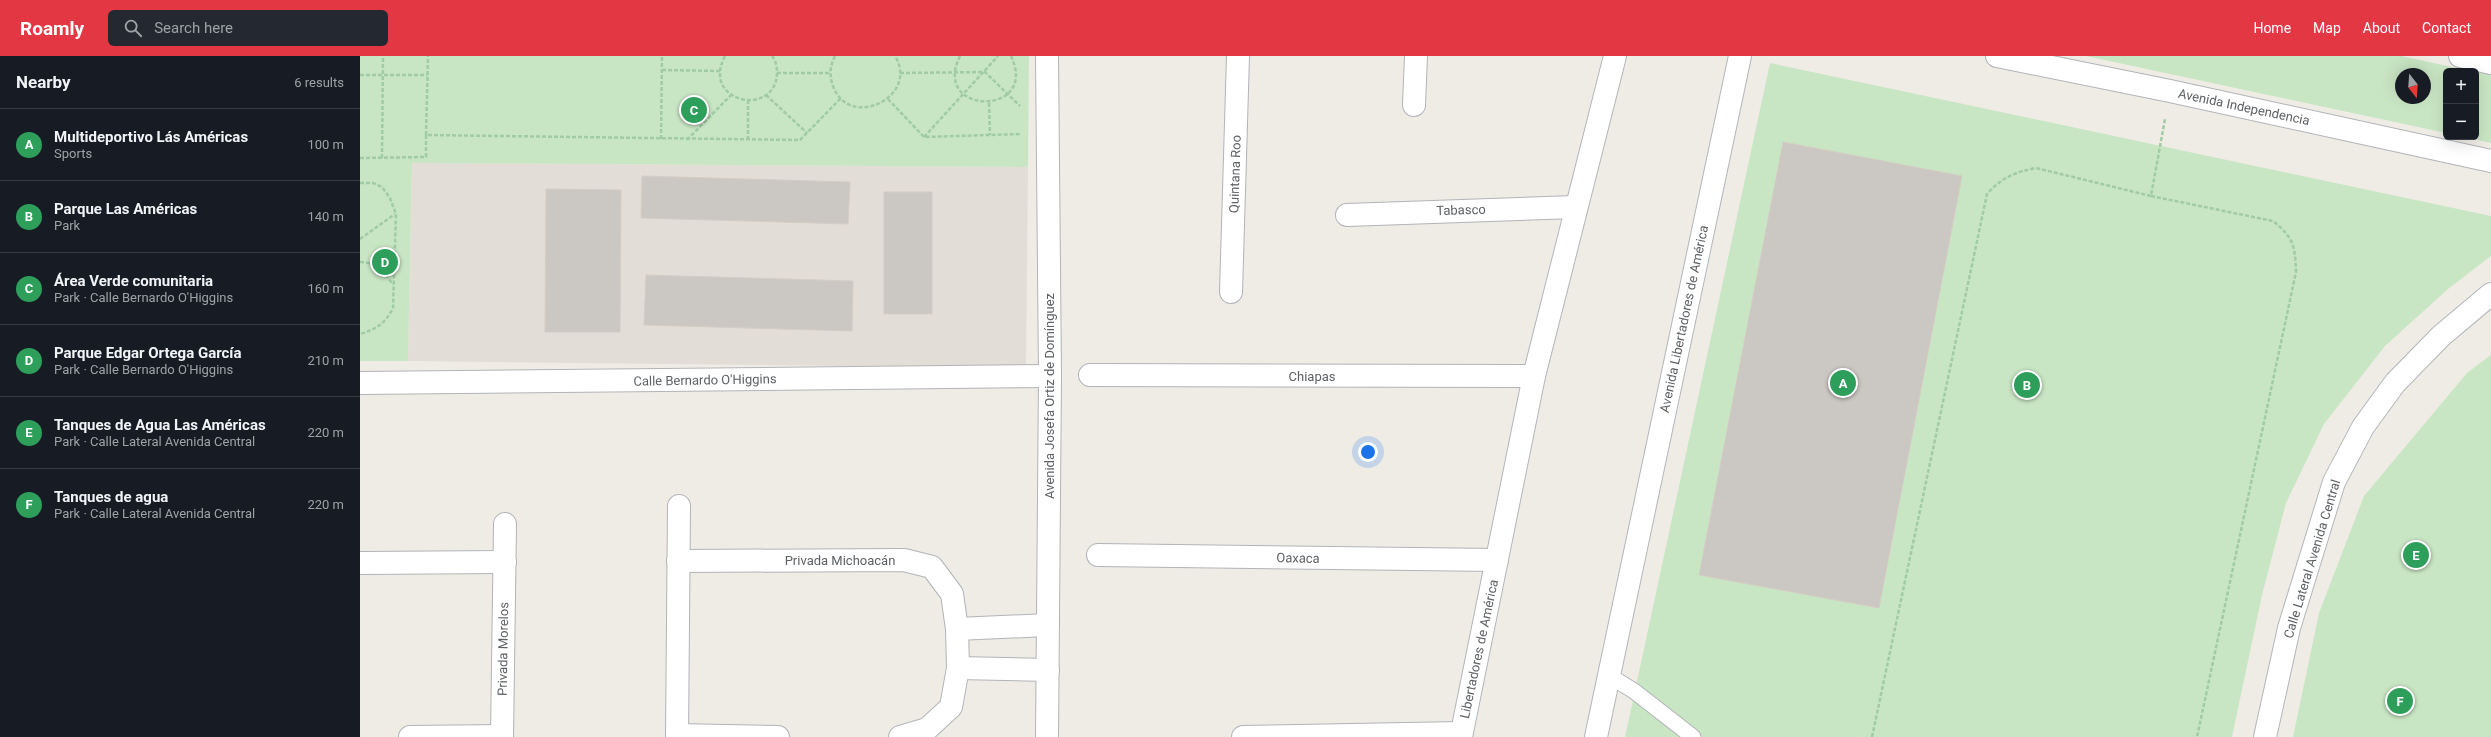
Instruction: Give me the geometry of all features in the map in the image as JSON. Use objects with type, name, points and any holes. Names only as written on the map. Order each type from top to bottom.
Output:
[{"type":"street","name":"Avenida Josefa Ortiz de Domínguez","points":[[1047,56],[1050,376],[1048,737]]},
{"type":"street","name":"Quintana Roo","points":[[1231,292],[1238,56]]},
{"type":"street","points":[[1414,105],[1416,56]]},
{"type":"street","points":[[1497,560],[1534,376],[1575,207],[1615,56]]},
{"type":"street","name":"Avenida Libertadores de América","points":[[1608,676],[1740,56]]},
{"type":"street","name":"Avenida Independencia","points":[[1997,56],[2170,91],[2491,161]]},
{"type":"street","points":[[2460,56],[2491,63]]},
{"type":"street","name":"Tabasco","points":[[1347,215],[1575,207]]},
{"type":"street","name":"Calle Lateral Avenida Central","points":[[2265,737],[2289,628],[2334,482],[2364,428],[2395,384],[2441,336],[2491,294]]},
{"type":"street","name":"Chiapas","points":[[1090,375],[1534,376]]},
{"type":"street","name":"Calle Bernardo O'Higgins","points":[[360,383],[1050,376]]},
{"type":"street","points":[[679,506],[677,736],[778,737]]},
{"type":"street","name":"Privada Morelos","points":[[410,737],[502,737],[505,524]]},
{"type":"street","name":"Oaxaca","points":[[1098,555],[1497,560]]},
{"type":"street","name":"Privada Michoacán","points":[[678,561],[904,560],[932,567],[952,594],[957,629],[958,668],[951,706],[928,729],[900,737]]},
{"type":"street","name":"Libertadores de América","points":[[1461,735],[1497,560]]},
{"type":"street","points":[[360,563],[505,562]]},
{"type":"street","points":[[957,629],[1048,625]]},
{"type":"street","points":[[958,668],[1048,670]]},
{"type":"street","points":[[1596,737],[1608,676]]},
{"type":"street","points":[[1243,737],[1461,735]]},
{"type":"lane","points":[[1608,676],[1634,691],[1693,737]]},
{"type":"path","points":[[382,158],[383,56]]},
{"type":"path","points":[[360,158],[426,157],[428,56]]},
{"type":"path","points":[[661,140],[662,56]]},
{"type":"path","points":[[725,56],[720,71],[724,88],[731,95],[748,101],[758,100],[766,95],[773,87],[777,73],[772,56]]},
{"type":"path","points":[[835,56],[830,73],[834,89],[841,98],[860,108],[872,107],[888,99],[898,85],[900,72],[895,56]]},
{"type":"path","points":[[960,56],[956,72],[957,84],[964,94],[978,102],[989,103],[1007,94],[1016,75],[1011,56]]},
{"type":"path","points":[[924,137],[998,56]]},
{"type":"path","points":[[662,70],[720,71]]},
{"type":"path","points":[[900,72],[985,72],[1047,133]]},
{"type":"path","points":[[777,73],[830,73]]},
{"type":"path","points":[[360,75],[428,75]]},
{"type":"path","points":[[2151,196],[2170,91]]},
{"type":"path","points":[[687,140],[731,95]]},
{"type":"path","points":[[766,95],[807,133]]},
{"type":"path","points":[[426,135],[661,140],[800,140],[841,98]]},
{"type":"path","points":[[888,99],[924,137],[1047,133]]},
{"type":"path","points":[[748,101],[748,140]]},
{"type":"path","points":[[989,103],[990,135]]},
{"type":"path","points":[[1872,737],[1987,194],[1999,180],[2018,171],[2036,168],[2151,196],[2273,221],[2288,233],[2295,248],[2296,272],[2197,737]]},
{"type":"path","points":[[360,183],[373,183],[382,187],[390,198],[396,214],[393,308],[387,320],[374,330],[360,334]]},
{"type":"path","points":[[360,239],[396,214]]},
{"type":"path","points":[[360,262],[370,262],[384,269],[393,285]]},
{"type":"shaded area","points":[[412,163],[1028,167],[1026,368],[408,361]]},
{"type":"green space","points":[[360,56],[1029,56],[1028,167],[412,163],[408,361],[360,361]]},
{"type":"green space","points":[[2086,56],[2401,56],[2457,68],[2443,68],[2443,132]]},
{"type":"green space","points":[[1770,63],[2491,216],[2491,256],[2448,289],[2385,346],[2324,424],[2286,503],[2262,595],[2232,737],[1625,737]]},
{"type":"green space","points":[[2479,73],[2491,75],[2491,143],[2478,140]]},
{"type":"green space","points":[[2491,355],[2491,737],[2293,737],[2319,613],[2364,496],[2467,373]]},
{"type":"building","points":[[1783,142],[1962,176],[1879,608],[1699,575]]},
{"type":"building","points":[[642,176],[850,182],[848,224],[641,218]]},
{"type":"building","points":[[546,189],[621,190],[620,332],[545,332]]},
{"type":"building","points":[[884,192],[932,192],[932,314],[884,314]]},
{"type":"building","points":[[646,275],[853,281],[852,331],[644,325]]},
{"type":"place","name":"Área Verde comunitaria","points":[[694,110]]},
{"type":"place","name":"Parque Edgar Ortega García","points":[[385,262]]},
{"type":"place","name":"Multideportivo Lás Américas","points":[[1843,383]]},
{"type":"place","name":"Parque Las Américas","points":[[2027,385]]},
{"type":"place","name":"Tanques de Agua Las Américas","points":[[2416,555]]},
{"type":"place","name":"Tanques de agua","points":[[2400,701]]}]
